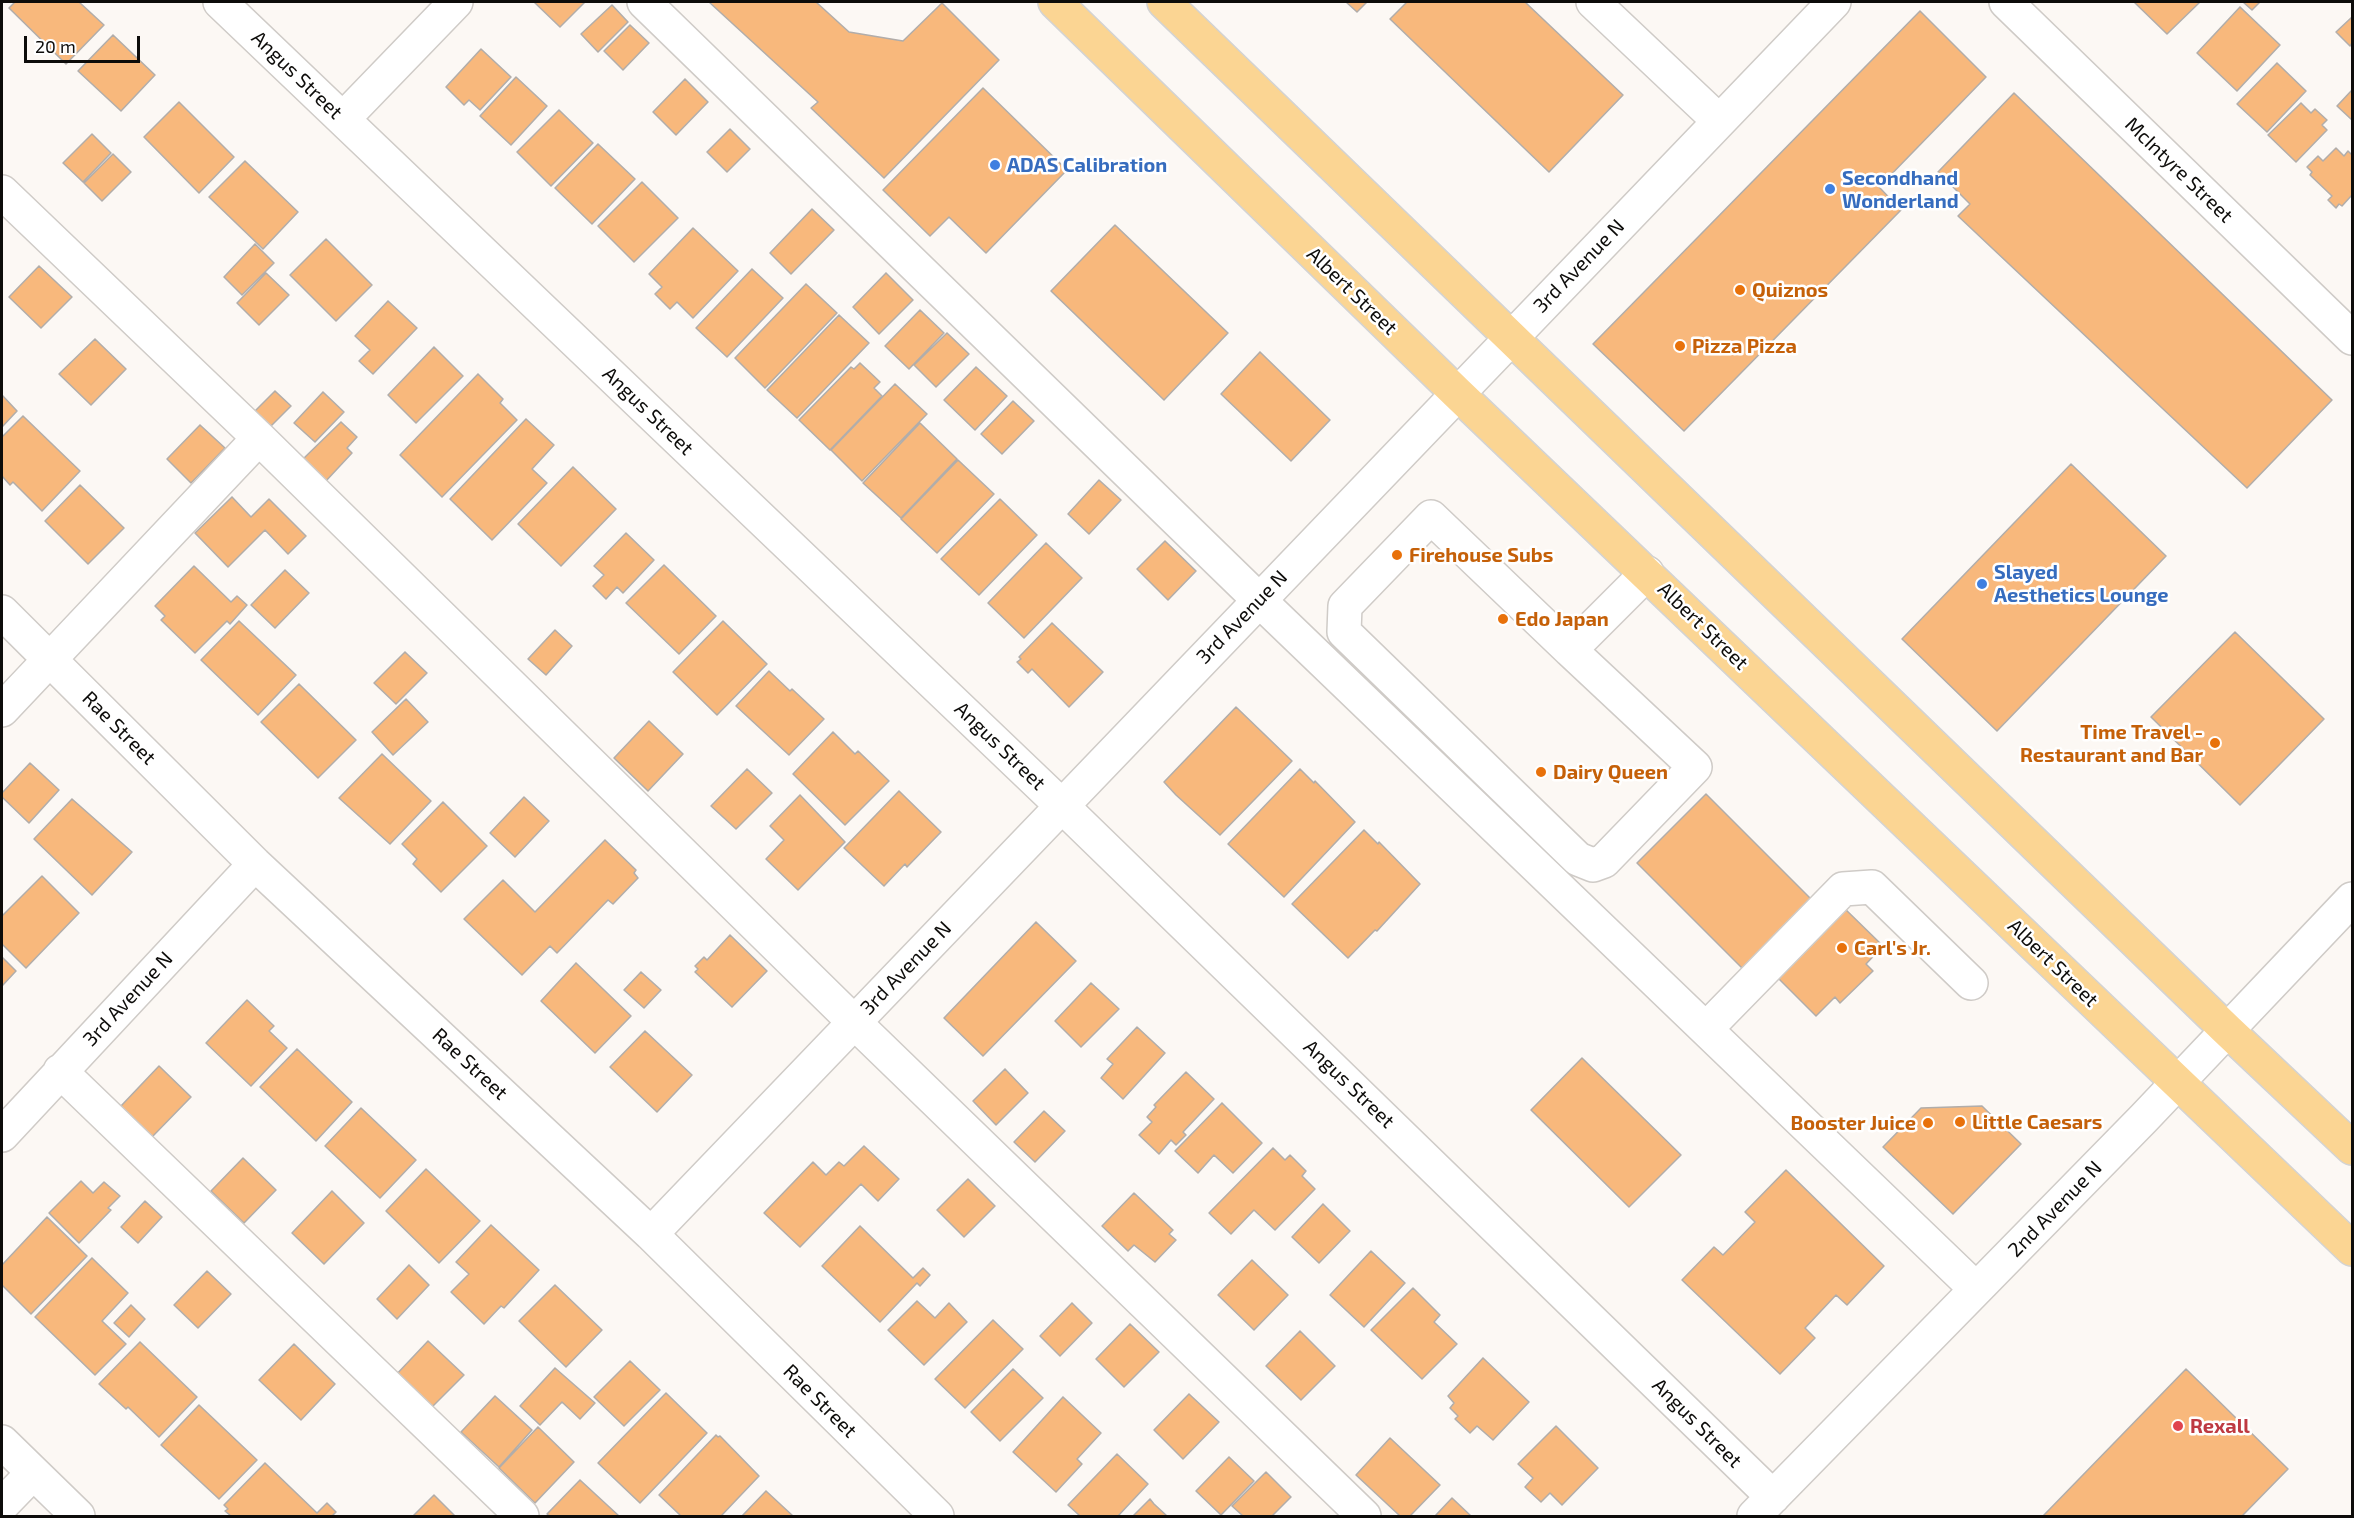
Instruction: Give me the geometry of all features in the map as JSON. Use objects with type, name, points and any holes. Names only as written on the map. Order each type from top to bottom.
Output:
[{"type":"main road","name":"Albert Street","points":[[1055,2],[1457,393],[2352,1249]]},
{"type":"main road","points":[[1164,2],[1512,336],[2227,1030],[2352,1148]]},
{"type":"street","name":"Angus Street","points":[[220,2],[1062,806],[1593,1320],[1764,1507]]},
{"type":"street","points":[[343,119],[456,2]]},
{"type":"street","points":[[644,2],[1258,600],[1976,1289]]},
{"type":"street","points":[[1593,2],[1719,121]]},
{"type":"street","name":"3rd Avenue N","points":[[651,1234],[1834,2]]},
{"type":"street","name":"McIntyre Street","points":[[2006,2],[2352,338]]},
{"type":"street","points":[[2,192],[259,438],[854,1022],[1364,1516]]},
{"type":"street","points":[[2,710],[259,438]]},
{"type":"street","points":[[1431,517],[1570,650],[1695,767],[1604,861],[1593,865],[1578,859],[1344,632],[1345,606],[1431,517]]},
{"type":"street","points":[[1570,650],[1647,573]]},
{"type":"street","name":"Rae Street","points":[[2,612],[255,864],[651,1234],[937,1516]]},
{"type":"street","name":"3rd Avenue N","points":[[2,1135],[255,864]]},
{"type":"street","points":[[1706,1029],[1843,889],[1872,887],[1971,983]]},
{"type":"street","name":"2nd Avenue N","points":[[1764,1507],[2177,1083],[2352,899]]},
{"type":"street","points":[[60,1071],[522,1516]]},
{"type":"street","points":[[2,1442],[78,1516]]},
{"type":"street","points":[[2,1505],[33,1473]]},
{"type":"building","points":[[15,2],[79,2],[104,25],[66,64],[9,8]]},
{"type":"building","points":[[534,2],[585,2],[560,27]]},
{"type":"building","points":[[709,2],[816,2],[849,32],[903,41],[942,3],[999,60],[884,178],[811,108],[818,102]]},
{"type":"building","points":[[1346,2],[1367,2],[1357,12]]},
{"type":"building","points":[[1407,2],[1525,2],[1623,95],[1549,172],[1390,19]]},
{"type":"building","points":[[2134,2],[2200,2],[2167,34]]},
{"type":"building","points":[[2243,2],[2260,2],[2252,10]]},
{"type":"building","points":[[612,5],[628,22],[598,52],[581,34]]},
{"type":"building","points":[[2240,7],[2280,45],[2237,91],[2197,53]]},
{"type":"building","points":[[1920,11],[1986,77],[1879,187],[1901,210],[1684,431],[1593,344]]},
{"type":"building","points":[[2352,17],[2352,43],[2350,46],[2336,32]]},
{"type":"building","points":[[630,25],[649,43],[623,70],[604,51]]},
{"type":"building","points":[[113,35],[155,75],[121,111],[78,71]]},
{"type":"building","points":[[481,49],[511,77],[480,110],[469,100],[464,105],[446,87]]},
{"type":"building","points":[[2277,63],[2306,91],[2267,132],[2237,104]]},
{"type":"building","points":[[516,77],[547,106],[511,145],[480,116]]},
{"type":"building","points":[[685,79],[708,102],[676,135],[653,112]]},
{"type":"building","points":[[983,88],[1067,170],[986,253],[949,217],[930,236],[883,190]]},
{"type":"building","points":[[2352,90],[2352,120],[2337,106]]},
{"type":"building","points":[[2014,93],[2332,400],[2247,488],[1958,216],[1970,204],[1938,172]]},
{"type":"building","points":[[179,102],[234,157],[199,193],[144,137]]},
{"type":"building","points":[[2301,103],[2311,113],[2315,109],[2327,120],[2322,125],[2327,130],[2296,162],[2268,135]]},
{"type":"building","points":[[559,110],[593,143],[551,186],[517,152]]},
{"type":"building","points":[[730,129],[750,149],[727,172],[707,152]]},
{"type":"building","points":[[92,134],[111,153],[83,182],[63,163]]},
{"type":"building","points":[[598,144],[635,179],[592,224],[555,188]]},
{"type":"building","points":[[2336,148],[2344,156],[2348,151],[2352,155],[2352,195],[2342,206],[2339,204],[2336,208],[2328,200],[2332,196],[2310,175],[2312,172],[2307,167],[2318,156],[2323,161]]},
{"type":"building","points":[[113,154],[131,172],[102,201],[84,183]]},
{"type":"building","points":[[245,161],[298,212],[263,249],[209,197]]},
{"type":"building","points":[[642,182],[678,218],[634,262],[598,226]]},
{"type":"building","points":[[812,209],[834,230],[791,274],[770,253]]},
{"type":"building","points":[[1115,225],[1228,333],[1164,400],[1051,291]]},
{"type":"building","points":[[693,228],[738,271],[693,318],[677,302],[670,309],[655,294],[662,287],[649,274]]},
{"type":"building","points":[[326,239],[372,285],[336,321],[290,275]]},
{"type":"building","points":[[255,244],[274,263],[242,295],[224,277]]},
{"type":"building","points":[[39,266],[72,297],[41,328],[9,297]]},
{"type":"building","points":[[752,269],[783,298],[727,357],[696,328]]},
{"type":"building","points":[[266,273],[289,295],[259,325],[237,303]]},
{"type":"building","points":[[886,273],[913,300],[879,334],[853,307]]},
{"type":"building","points":[[806,284],[837,313],[765,388],[735,358]]},
{"type":"building","points":[[388,301],[417,328],[373,374],[359,361],[370,350],[355,336]]},
{"type":"building","points":[[920,310],[944,333],[909,369],[885,346]]},
{"type":"building","points":[[839,315],[869,343],[797,418],[767,390]]},
{"type":"building","points":[[947,333],[969,354],[936,387],[914,365]]},
{"type":"building","points":[[95,339],[126,369],[91,405],[59,374]]},
{"type":"building","points":[[434,347],[463,376],[416,423],[388,395]]},
{"type":"building","points":[[1260,352],[1330,420],[1291,461],[1221,394]]},
{"type":"building","points":[[860,363],[880,382],[874,388],[882,396],[830,450],[799,420],[851,367],[854,369]]},
{"type":"building","points":[[976,367],[1007,396],[975,430],[944,400]]},
{"type":"building","points":[[478,374],[503,399],[500,403],[517,420],[442,497],[400,455]]},
{"type":"building","points":[[895,384],[927,414],[862,481],[831,450]]},
{"type":"building","points":[[275,391],[291,406],[269,428],[254,412]]},
{"type":"building","points":[[323,392],[344,412],[315,442],[294,423]]},
{"type":"building","points":[[2,395],[17,411],[2,427]]},
{"type":"building","points":[[1013,401],[1034,421],[1002,454],[981,434]]},
{"type":"building","points":[[23,416],[80,471],[42,511],[13,482],[10,485],[2,476],[2,437]]},
{"type":"building","points":[[526,419],[554,445],[532,469],[547,483],[492,540],[450,499]]},
{"type":"building","points":[[341,422],[357,437],[347,448],[352,453],[325,482],[302,460]]},
{"type":"building","points":[[920,423],[957,459],[901,518],[863,483]]},
{"type":"building","points":[[200,425],[225,448],[191,483],[167,459]]},
{"type":"building","points":[[958,460],[994,494],[937,553],[901,519]]},
{"type":"building","points":[[2071,464],[2166,556],[1997,731],[1902,639]]},
{"type":"building","points":[[573,467],[616,509],[561,566],[518,524]]},
{"type":"building","points":[[1099,480],[1121,500],[1089,534],[1068,514]]},
{"type":"building","points":[[80,485],[124,528],[88,564],[45,521]]},
{"type":"building","points":[[232,497],[251,517],[269,499],[306,536],[288,554],[265,530],[228,567],[195,533]]},
{"type":"building","points":[[1000,499],[1037,535],[979,595],[941,559]]},
{"type":"building","points":[[626,533],[654,560],[623,593],[617,587],[606,599],[593,586],[604,575],[594,566]]},
{"type":"building","points":[[1165,541],[1196,571],[1168,600],[1137,569]]},
{"type":"building","points":[[1046,543],[1082,578],[1024,638],[988,603]]},
{"type":"building","points":[[664,565],[716,616],[679,654],[626,603]]},
{"type":"building","points":[[194,566],[231,602],[237,596],[247,605],[230,624],[227,621],[195,653],[161,620],[165,616],[155,606]]},
{"type":"building","points":[[285,570],[309,593],[275,628],[251,605]]},
{"type":"building","points":[[239,621],[296,675],[258,715],[201,660]]},
{"type":"building","points":[[723,621],[767,664],[717,715],[673,672]]},
{"type":"building","points":[[1052,623],[1103,672],[1069,707],[1032,669],[1028,673],[1017,662],[1021,659],[1019,657]]},
{"type":"building","points":[[555,630],[572,646],[546,675],[528,659]]},
{"type":"building","points":[[2235,632],[2324,719],[2240,805],[2151,717]]},
{"type":"building","points":[[405,652],[427,673],[396,704],[374,683]]},
{"type":"building","points":[[769,671],[824,719],[789,755],[736,706]]},
{"type":"building","points":[[299,684],[356,740],[318,778],[261,722]]},
{"type":"building","points":[[406,699],[428,722],[393,755],[372,732]]},
{"type":"building","points":[[1236,707],[1292,761],[1220,835],[1164,782]]},
{"type":"building","points":[[649,721],[683,754],[648,791],[614,758]]},
{"type":"building","points":[[833,732],[855,754],[858,751],[889,781],[845,825],[793,774]]},
{"type":"building","points":[[382,754],[431,801],[390,844],[339,798]]},
{"type":"building","points":[[30,763],[59,790],[29,823],[2,797],[2,793]]},
{"type":"building","points":[[747,769],[772,793],[736,829],[711,806]]},
{"type":"building","points":[[1300,769],[1355,822],[1284,897],[1228,844]]},
{"type":"building","points":[[899,791],[941,832],[907,867],[905,864],[884,886],[844,848]]},
{"type":"building","points":[[1706,794],[1812,900],[1743,969],[1637,863]]},
{"type":"building","points":[[800,795],[845,842],[798,890],[766,859],[784,840],[770,826]]},
{"type":"building","points":[[524,797],[549,821],[515,857],[490,833]]},
{"type":"building","points":[[72,799],[132,852],[92,895],[34,839]]},
{"type":"building","points":[[443,802],[487,846],[441,892],[413,864],[417,859],[402,844]]},
{"type":"building","points":[[1364,830],[1420,884],[1377,931],[1375,930],[1348,958],[1292,904]]},
{"type":"building","points":[[605,840],[636,870],[634,873],[638,878],[613,904],[608,900],[557,953],[550,946],[522,975],[464,919],[503,880],[535,912]]},
{"type":"building","points":[[42,876],[79,913],[26,968],[2,944],[2,916]]},
{"type":"building","points":[[1840,904],[1883,946],[1866,964],[1873,971],[1840,1003],[1835,997],[1816,1016],[1772,972]]},
{"type":"building","points":[[1036,922],[1076,961],[983,1056],[944,1018]]},
{"type":"building","points":[[730,935],[767,971],[732,1007],[695,972],[698,969],[695,966],[704,957],[707,960]]},
{"type":"building","points":[[2,957],[16,971],[2,986]]},
{"type":"building","points":[[576,963],[631,1016],[595,1053],[541,1001]]},
{"type":"building","points":[[641,972],[661,990],[644,1008],[624,990]]},
{"type":"building","points":[[1091,983],[1119,1009],[1081,1047],[1055,1021]]},
{"type":"building","points":[[247,1000],[274,1026],[269,1031],[287,1048],[251,1086],[206,1043]]},
{"type":"building","points":[[1137,1027],[1165,1053],[1123,1099],[1101,1078],[1113,1064],[1107,1059]]},
{"type":"building","points":[[645,1031],[692,1075],[657,1112],[610,1067]]},
{"type":"building","points":[[297,1049],[352,1102],[316,1141],[260,1087]]},
{"type":"building","points":[[1582,1058],[1681,1155],[1629,1207],[1531,1110]]},
{"type":"building","points":[[159,1066],[191,1097],[152,1137],[120,1107]]},
{"type":"building","points":[[1005,1069],[1028,1093],[996,1125],[973,1101]]},
{"type":"building","points":[[1186,1072],[1214,1099],[1183,1132],[1186,1135],[1176,1145],[1171,1140],[1159,1154],[1139,1135],[1152,1122],[1147,1117],[1156,1107],[1154,1105]]},
{"type":"building","points":[[1222,1103],[1262,1143],[1233,1173],[1214,1155],[1198,1173],[1175,1151]]},
{"type":"building","points":[[1982,1106],[2021,1144],[1953,1214],[1883,1147],[1921,1108]]},
{"type":"building","points":[[361,1108],[416,1160],[380,1198],[325,1146]]},
{"type":"building","points":[[1044,1111],[1065,1131],[1035,1162],[1014,1142]]},
{"type":"building","points":[[864,1146],[899,1179],[878,1201],[861,1184],[800,1247],[764,1213],[813,1162],[826,1175],[839,1162],[844,1166]]},
{"type":"building","points":[[1273,1148],[1285,1160],[1290,1155],[1306,1171],[1302,1176],[1315,1189],[1275,1230],[1254,1210],[1231,1234],[1209,1213]]},
{"type":"building","points":[[243,1158],[276,1190],[244,1223],[211,1191]]},
{"type":"building","points":[[426,1169],[480,1221],[439,1263],[386,1211]]},
{"type":"building","points":[[1786,1170],[1884,1266],[1847,1305],[1836,1295],[1805,1328],[1815,1338],[1780,1374],[1682,1280],[1714,1247],[1723,1255],[1755,1222],[1745,1212]]},
{"type":"building","points":[[968,1179],[995,1206],[964,1237],[937,1210]]},
{"type":"building","points":[[81,1181],[93,1193],[104,1182],[120,1196],[108,1208],[111,1210],[79,1243],[49,1213]]},
{"type":"building","points":[[332,1191],[364,1223],[324,1264],[292,1233]]},
{"type":"building","points":[[1134,1193],[1173,1230],[1169,1234],[1176,1240],[1155,1262],[1134,1245],[1128,1251],[1102,1226]]},
{"type":"building","points":[[145,1201],[162,1217],[138,1243],[121,1227]]},
{"type":"building","points":[[1323,1204],[1350,1231],[1319,1263],[1292,1237]]},
{"type":"building","points":[[47,1217],[87,1256],[31,1314],[2,1285],[2,1265]]},
{"type":"building","points":[[491,1225],[539,1270],[504,1308],[501,1306],[484,1324],[451,1292],[469,1274],[456,1262]]},
{"type":"building","points":[[860,1226],[913,1278],[923,1268],[930,1275],[920,1286],[917,1283],[880,1322],[822,1266]]},
{"type":"building","points":[[1371,1251],[1405,1283],[1364,1327],[1330,1295]]},
{"type":"building","points":[[92,1258],[128,1293],[102,1321],[126,1344],[95,1375],[35,1317]]},
{"type":"building","points":[[1252,1260],[1288,1295],[1254,1330],[1218,1295]]},
{"type":"building","points":[[409,1265],[429,1285],[397,1319],[377,1299]]},
{"type":"building","points":[[207,1271],[231,1294],[198,1328],[174,1305]]},
{"type":"building","points":[[555,1285],[602,1330],[566,1367],[519,1321]]},
{"type":"building","points":[[1413,1288],[1440,1315],[1434,1322],[1457,1344],[1422,1379],[1371,1330]]},
{"type":"building","points":[[917,1301],[935,1318],[949,1303],[967,1322],[924,1365],[888,1330]]},
{"type":"building","points":[[1072,1303],[1092,1323],[1060,1356],[1040,1336]]},
{"type":"building","points":[[131,1305],[145,1319],[129,1337],[114,1323]]},
{"type":"building","points":[[993,1320],[1023,1349],[965,1408],[935,1379]]},
{"type":"building","points":[[1130,1324],[1159,1352],[1124,1387],[1096,1359]]},
{"type":"building","points":[[1300,1331],[1335,1366],[1301,1400],[1266,1366]]},
{"type":"building","points":[[428,1341],[464,1375],[428,1411],[394,1377]]},
{"type":"building","points":[[140,1342],[197,1397],[159,1437],[128,1407],[126,1409],[99,1384]]},
{"type":"building","points":[[294,1344],[335,1384],[301,1420],[259,1380]]},
{"type":"building","points":[[1483,1358],[1529,1402],[1493,1440],[1477,1426],[1470,1433],[1455,1419],[1458,1416],[1450,1408],[1454,1403],[1448,1396]]},
{"type":"building","points":[[630,1361],[660,1390],[624,1426],[594,1397]]},
{"type":"building","points":[[555,1368],[595,1403],[580,1419],[562,1402],[540,1425],[520,1406]]},
{"type":"building","points":[[1013,1369],[1043,1398],[1000,1441],[971,1412]]},
{"type":"building","points":[[2186,1369],[2288,1469],[2242,1516],[2043,1516]]},
{"type":"building","points":[[666,1393],[707,1433],[640,1503],[598,1463]]},
{"type":"building","points":[[1189,1394],[1219,1422],[1183,1459],[1154,1430]]},
{"type":"building","points":[[495,1396],[532,1430],[499,1467],[461,1432]]},
{"type":"building","points":[[1063,1397],[1101,1433],[1077,1459],[1082,1464],[1056,1492],[1013,1452]]},
{"type":"building","points":[[199,1405],[257,1460],[219,1499],[161,1445]]},
{"type":"building","points":[[1556,1426],[1598,1468],[1562,1505],[1550,1493],[1541,1502],[1527,1489],[1525,1487],[1533,1478],[1518,1464]]},
{"type":"building","points":[[538,1427],[574,1462],[535,1503],[499,1468]]},
{"type":"building","points":[[716,1435],[720,1436],[759,1476],[721,1516],[681,1516],[659,1495]]},
{"type":"building","points":[[1390,1438],[1440,1485],[1410,1516],[1400,1516],[1356,1475]]},
{"type":"building","points":[[1117,1454],[1148,1484],[1118,1516],[1080,1516],[1068,1505]]},
{"type":"building","points":[[1229,1457],[1254,1481],[1221,1515],[1196,1491]]},
{"type":"building","points":[[265,1463],[317,1513],[327,1503],[336,1512],[332,1516],[231,1516],[225,1511],[228,1509],[224,1505]]},
{"type":"building","points":[[1266,1472],[1291,1497],[1272,1516],[1243,1516],[1232,1506]]},
{"type":"building","points":[[580,1480],[619,1516],[550,1516],[547,1514]]},
{"type":"building","points":[[766,1491],[793,1516],[742,1516]]},
{"type":"building","points":[[434,1495],[455,1516],[413,1516]]},
{"type":"building","points":[[1452,1498],[1471,1516],[1435,1516]]},
{"type":"building","points":[[1150,1499],[1167,1516],[1133,1516]]},
{"type":"place","name":"ADAS Calibration","points":[[995,165]]},
{"type":"place","name":"Secondhand Wonderland","points":[[1830,189]]},
{"type":"place","name":"Quiznos","points":[[1740,290]]},
{"type":"place","name":"Pizza Pizza","points":[[1680,346]]},
{"type":"place","name":"Firehouse Subs","points":[[1397,555]]},
{"type":"place","name":"Slayed Aesthetics Lounge","points":[[1982,584]]},
{"type":"place","name":"Edo Japan","points":[[1503,619]]},
{"type":"place","name":"Time Travel - Restaurant and Bar","points":[[2215,743]]},
{"type":"place","name":"Dairy Queen","points":[[1541,772]]},
{"type":"place","name":"Carl's Jr.","points":[[1842,948]]},
{"type":"place","name":"Little Caesars","points":[[1960,1122]]},
{"type":"place","name":"Booster Juice","points":[[1928,1123]]},
{"type":"place","name":"Rexall","points":[[2178,1426]]}]
